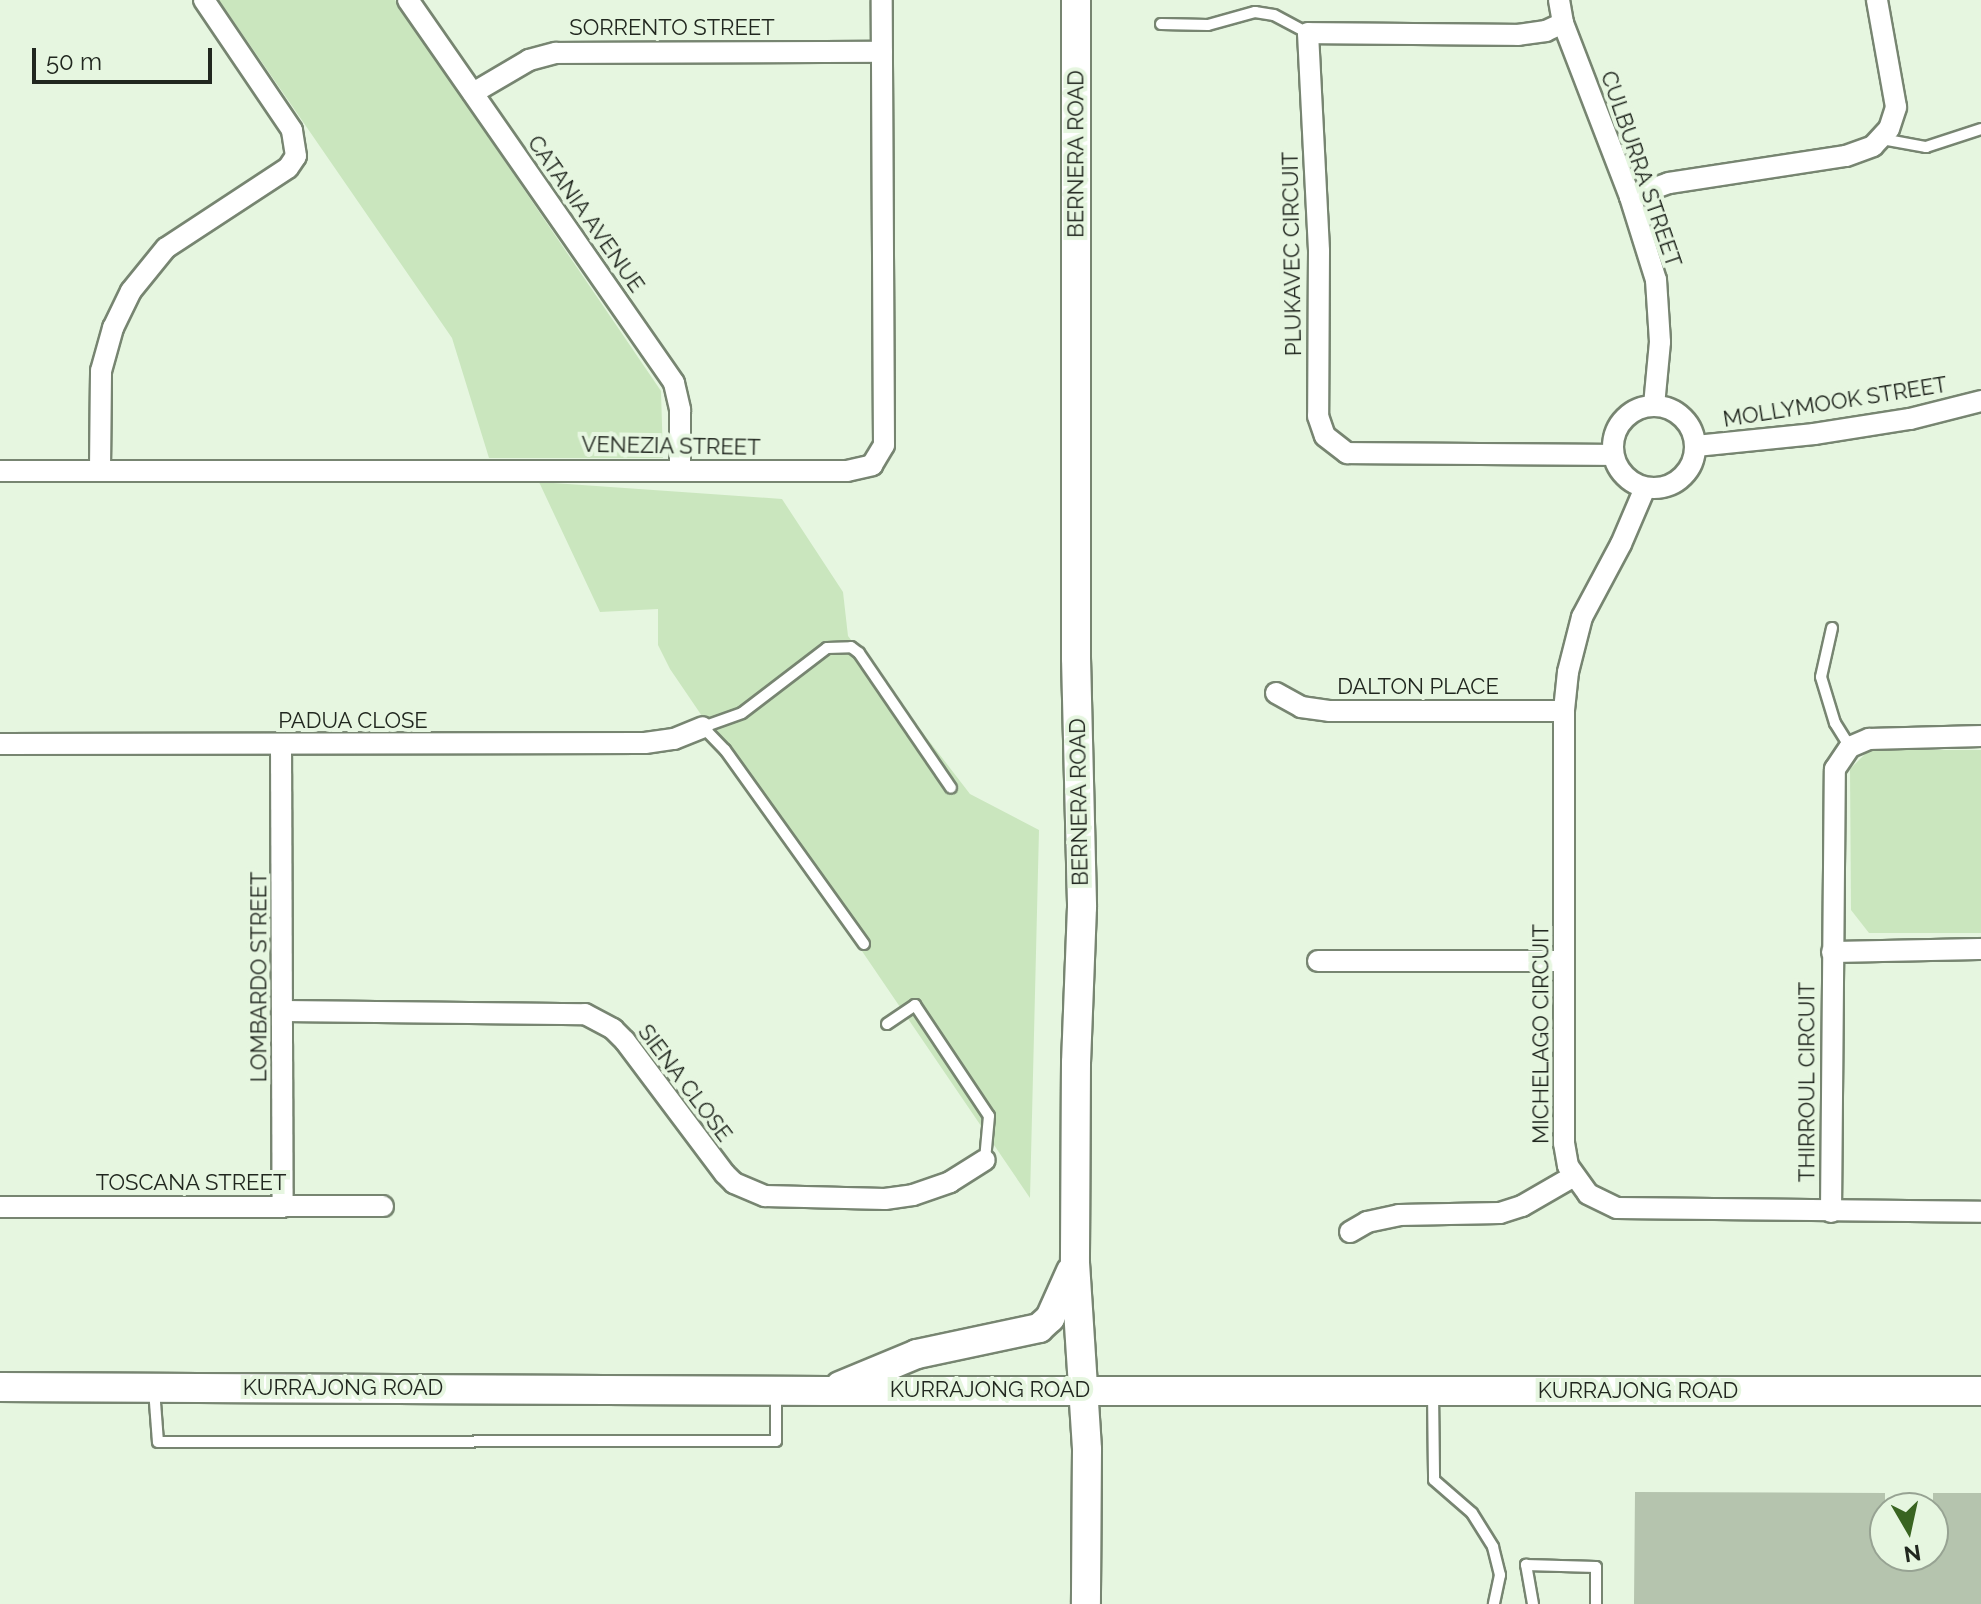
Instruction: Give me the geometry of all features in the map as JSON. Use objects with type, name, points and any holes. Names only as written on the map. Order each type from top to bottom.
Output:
[{"type":"main road","name":"BERNERA ROAD","points":[[1076,0],[1076,658],[1082,907],[1076,1063],[1075,1263],[1077,1330],[1084,1390],[1086,1604]]},
{"type":"main road","points":[[828,1391],[917,1354],[1039,1328],[1050,1318],[1075,1263]]},
{"type":"main road","name":"KURRAJONG ROAD","points":[[0,1387],[1981,1391]]},
{"type":"street","points":[[100,469],[101,371],[113,328],[131,291],[166,248],[288,168],[296,156],[296,139],[285,116],[204,0]]},
{"type":"street","name":"CATANIA AVENUE","points":[[408,0],[674,383],[680,410],[680,471]]},
{"type":"street","name":"VENEZIA STREET","points":[[0,471],[862,469],[879,458],[884,445],[882,0]]},
{"type":"street","name":"CULBURRA STREET","points":[[1559,0],[1563,23],[1647,247],[1658,296],[1660,342],[1654,405]]},
{"type":"street","points":[[1630,197],[1669,183],[1846,156],[1873,146],[1882,139],[1896,107],[1877,0]]},
{"type":"street","points":[[1308,33],[1518,35],[1546,31],[1563,23]]},
{"type":"street","name":"PLUKAVEC CIRCUIT","points":[[1308,33],[1319,251],[1318,416],[1325,436],[1338,449],[1360,455],[1613,455]]},
{"type":"street","name":"SORRENTO STREET","points":[[473,93],[529,60],[569,51],[882,52]]},
{"type":"street","name":"MOLLYMOOK STREET","points":[[1696,446],[1910,419],[1981,401]]},
{"type":"street","points":[[1654,405],[1680,415],[1691,428],[1696,446],[1686,473],[1674,483],[1645,488],[1625,477],[1613,455],[1612,439],[1625,416],[1640,407],[1654,405]]},
{"type":"street","name":"MICHELAGO CIRCUIT","points":[[1574,1176],[1564,1143],[1564,711],[1575,634],[1645,488]]},
{"type":"street","name":"DALTON PLACE","points":[[1276,693],[1301,707],[1329,711],[1564,711]]},
{"type":"street","name":"PADUA CLOSE","points":[[0,744],[281,746],[645,743],[674,739],[703,727]]},
{"type":"street","points":[[1850,747],[1880,737],[1981,736]]},
{"type":"street","name":"LOMBARDO STREET","points":[[281,746],[283,1207]]},
{"type":"street","name":"THIRROUL CIRCUIT","points":[[1831,1212],[1833,783],[1835,769],[1850,747]]},
{"type":"street","name":"THIRROUL CIRCUIT","points":[[1832,952],[1981,949]]},
{"type":"street","points":[[1318,961],[1564,961]]},
{"type":"street","name":"SIENA CLOSE","points":[[284,1011],[585,1014],[613,1029],[625,1041],[725,1174],[734,1183],[765,1196],[885,1199],[913,1195],[950,1182],[985,1160]]},
{"type":"street","points":[[1350,1232],[1367,1222],[1399,1215],[1500,1213],[1522,1206],[1574,1176],[1597,1201],[1617,1208],[1981,1212]]},
{"type":"street","name":"TOSCANA STREET","points":[[0,1207],[383,1206]]},
{"type":"lane","points":[[1161,24],[1208,25],[1255,12],[1274,15],[1308,33]]},
{"type":"lane","points":[[1882,139],[1926,147],[1981,129]]},
{"type":"lane","points":[[1832,628],[1821,677],[1835,723],[1850,747]]},
{"type":"lane","points":[[864,944],[725,750],[703,727],[742,713],[827,648],[851,647],[859,653],[951,788]]},
{"type":"lane","points":[[887,1024],[915,1005],[989,1116],[985,1160]]},
{"type":"lane","points":[[154,1388],[158,1442],[776,1441],[776,1390]]},
{"type":"lane","points":[[1433,1390],[1434,1480],[1472,1513],[1493,1547],[1500,1575],[1494,1604]]},
{"type":"lane","points":[[1533,1604],[1526,1565],[1596,1567],[1596,1604]]},
{"type":"green space","points":[[219,0],[395,0],[661,391],[663,458],[489,458],[452,338]]},
{"type":"green space","points":[[539,482],[782,499],[843,592],[848,636],[970,794],[1039,830],[1030,1198],[670,669],[658,645],[658,609],[600,612]]},
{"type":"green space","points":[[1869,750],[1981,750],[1981,933],[1869,933],[1851,910],[1850,769]]},
{"type":"building","points":[[1635,1492],[1869,1493],[1869,1572],[1949,1572],[1949,1493],[1981,1493],[1981,1604],[1634,1604]]}]
